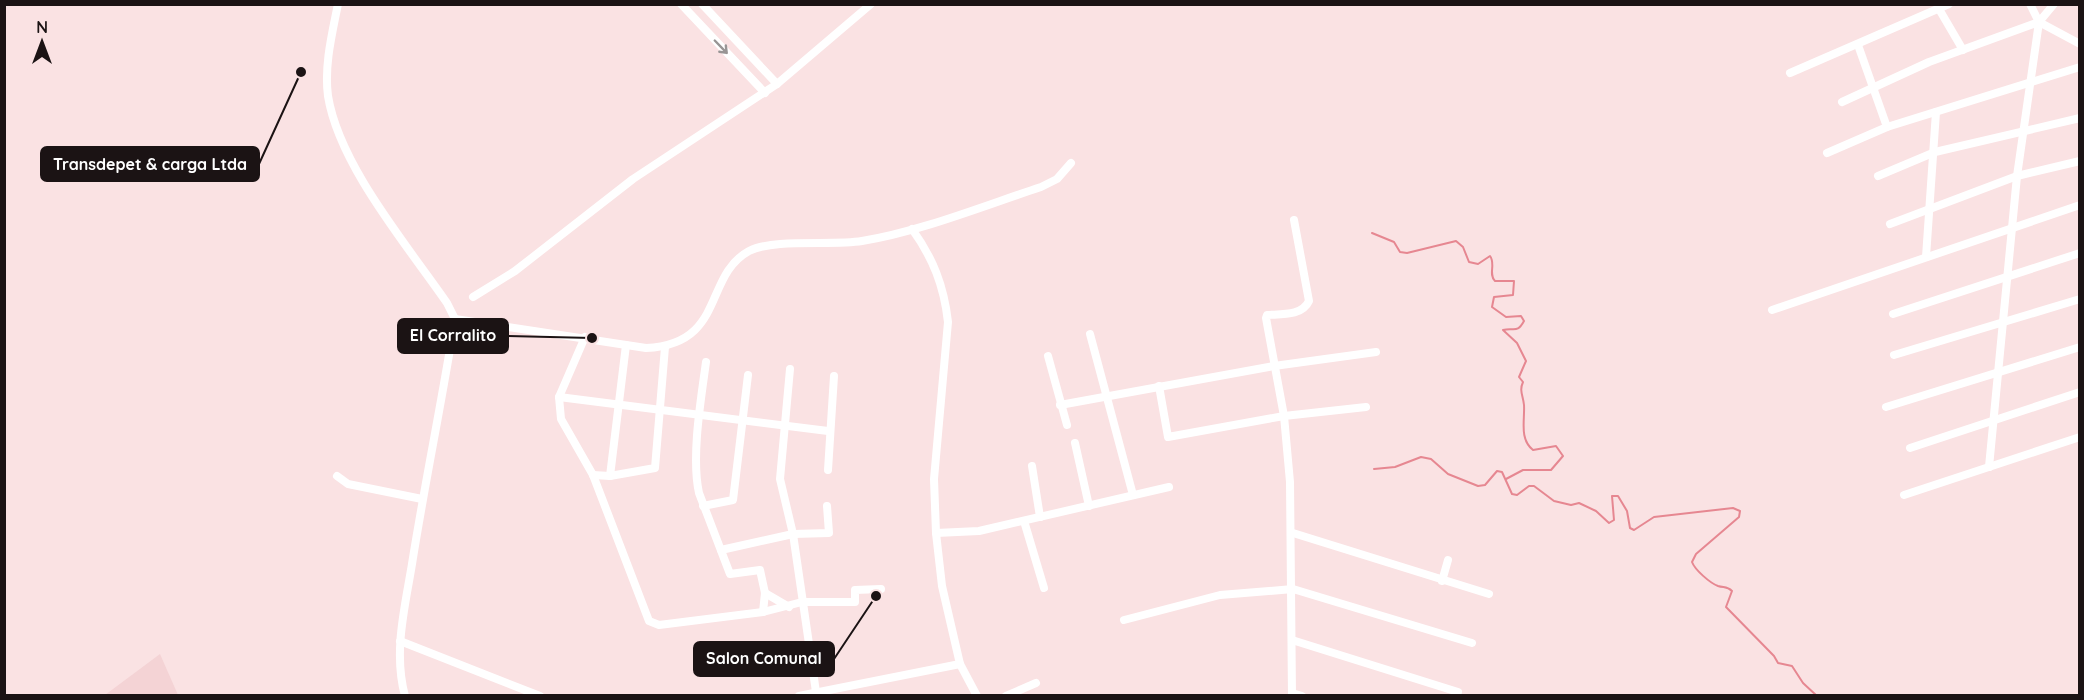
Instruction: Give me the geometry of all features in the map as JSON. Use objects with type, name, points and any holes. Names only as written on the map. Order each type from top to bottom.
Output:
[{"type":"street","points":[[338,4],[329,46],[328,94],[336,129],[356,170],[447,303],[455,319],[422,498],[400,641],[399,674],[405,696]]},
{"type":"street","points":[[681,4],[765,93]]},
{"type":"street","points":[[702,4],[777,84]]},
{"type":"street","points":[[473,297],[515,271],[633,179],[765,93],[871,4]]},
{"type":"street","points":[[1790,73],[1950,4]]},
{"type":"street","points":[[1989,467],[2005,320],[2012,227],[2039,22],[2030,4]]},
{"type":"street","points":[[1842,102],[1874,86],[2039,22],[2054,4]]},
{"type":"street","points":[[1939,9],[1963,50]]},
{"type":"street","points":[[2039,22],[2079,44]]},
{"type":"street","points":[[1858,45],[1887,127]]},
{"type":"street","points":[[1827,153],[1887,127],[2079,67]]},
{"type":"street","points":[[1926,257],[1936,112]]},
{"type":"street","points":[[1878,176],[1935,152],[2079,118]]},
{"type":"street","points":[[1890,224],[1930,207],[2018,176],[2079,161]]},
{"type":"street","points":[[455,319],[626,345],[665,347],[690,334],[705,319],[731,268],[750,251],[779,245],[863,241],[912,229],[1041,187],[1057,179],[1071,163]]},
{"type":"street","points":[[1772,310],[2079,205]]},
{"type":"street","points":[[1294,220],[1309,301],[1306,307],[1297,312],[1268,315],[1274,366],[1284,416],[1293,533],[1292,694],[1302,696]]},
{"type":"street","points":[[912,229],[927,249],[938,272],[945,297],[948,322],[934,479],[936,533],[942,586],[960,664],[977,696]]},
{"type":"street","points":[[1893,314],[2079,253]]},
{"type":"street","points":[[1894,355],[2079,299]]},
{"type":"street","points":[[1090,334],[1133,495]]},
{"type":"street","points":[[585,337],[559,397],[561,420],[593,476],[649,621],[659,625],[763,612],[802,602],[855,602],[855,590],[881,589]]},
{"type":"street","points":[[610,476],[621,404],[626,345]]},
{"type":"street","points":[[1886,407],[2079,346]]},
{"type":"street","points":[[593,476],[610,476],[655,468],[665,347]]},
{"type":"street","points":[[1060,405],[1274,366],[1376,352]]},
{"type":"street","points":[[1048,356],[1067,425]]},
{"type":"street","points":[[706,362],[699,414],[696,481],[703,506],[730,574],[760,570],[765,593],[763,612]]},
{"type":"street","points":[[790,369],[780,479],[793,534],[816,692]]},
{"type":"street","points":[[703,506],[733,500],[748,375]]},
{"type":"street","points":[[828,470],[828,431],[834,376]]},
{"type":"street","points":[[1159,386],[1168,437],[1284,416],[1366,407]]},
{"type":"street","points":[[1910,448],[2079,392]]},
{"type":"street","points":[[559,397],[828,431]]},
{"type":"street","points":[[1904,495],[2079,438],[2079,432]]},
{"type":"street","points":[[1075,443],[1089,506]]},
{"type":"street","points":[[1032,466],[1040,517]]},
{"type":"street","points":[[338,476],[348,484],[422,498]]},
{"type":"street","points":[[936,533],[979,531],[1169,487]]},
{"type":"street","points":[[721,550],[793,534],[829,533],[827,506]]},
{"type":"street","points":[[1024,521],[1044,588]]},
{"type":"street","points":[[1293,533],[1489,594]]},
{"type":"street","points":[[1442,581],[1448,560]]},
{"type":"street","points":[[1125,620],[1220,595],[1293,589],[1472,643]]},
{"type":"street","points":[[765,593],[789,607]]},
{"type":"street","points":[[1292,640],[1458,692]]},
{"type":"street","points":[[400,641],[540,696]]},
{"type":"street","points":[[799,696],[960,664]]},
{"type":"street","points":[[1006,696],[1036,683]]},
{"type":"shaded area","points":[[160,654],[178,695],[105,695]]},
{"type":"waterway","points":[[1372,233],[1394,242],[1400,252],[1407,253],[1456,241],[1463,247],[1469,262],[1478,264],[1490,256],[1495,281],[1514,281],[1513,295],[1494,297],[1492,307],[1506,317],[1521,316],[1524,321],[1517,329],[1503,330],[1517,343],[1526,361],[1519,377],[1523,382],[1521,391],[1524,405],[1524,435],[1533,450],[1556,446],[1563,456],[1551,470],[1523,470],[1506,479]]},
{"type":"waterway","points":[[1374,469],[1395,467],[1421,457],[1431,459],[1448,474],[1478,486],[1485,485],[1497,471],[1502,472],[1512,494],[1517,495],[1529,486],[1534,486],[1554,501],[1571,505],[1579,503],[1596,511],[1609,523],[1614,520],[1612,496],[1618,496],[1627,511],[1630,528],[1634,530],[1654,517],[1733,508],[1740,511],[1739,517],[1696,554],[1692,562],[1699,572],[1711,582],[1732,591],[1726,607],[1774,656],[1778,663],[1792,666],[1803,683],[1817,696]]},
{"type":"place","name":"Transdepet & carga Ltda","points":[[301,72]]},
{"type":"place","name":"El Corralito","points":[[592,338]]},
{"type":"place","name":"Salon Comunal","points":[[876,596]]}]
